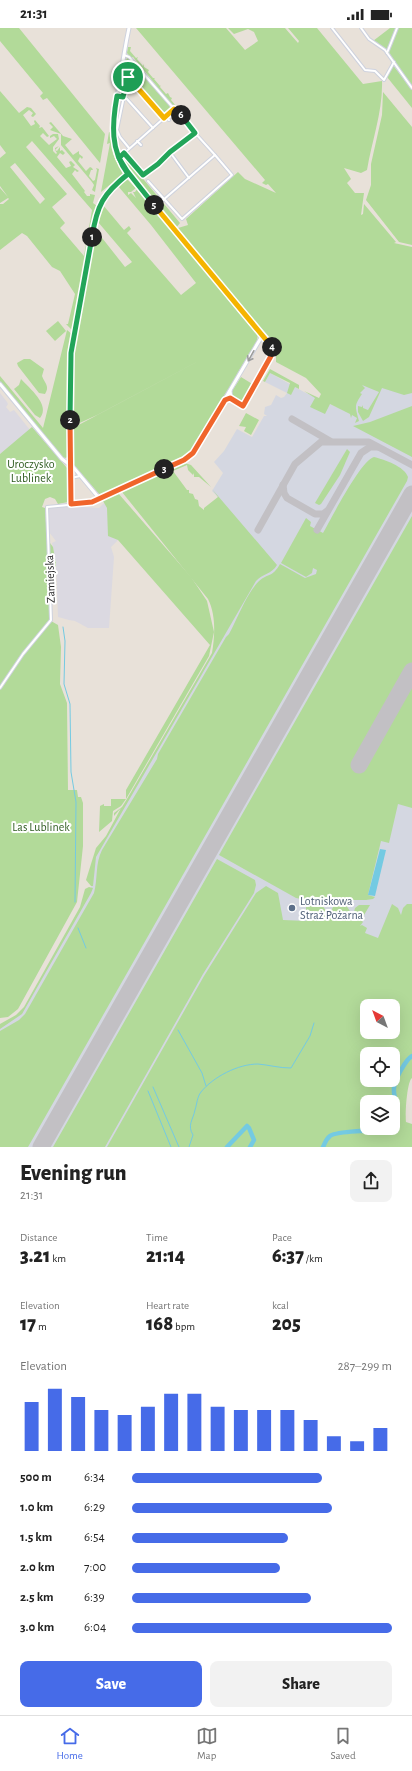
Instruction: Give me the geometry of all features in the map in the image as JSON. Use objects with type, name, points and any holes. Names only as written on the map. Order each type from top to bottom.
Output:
[{"type":"street","points":[[129,28],[117,96],[113,130],[114,144],[119,158],[128,174],[272,347],[272,354],[243,406],[230,398]]},
{"type":"street","points":[[332,28],[365,70],[375,71],[384,80],[394,62]]},
{"type":"street","points":[[361,28],[369,39],[387,52],[412,88]]},
{"type":"street","points":[[387,52],[397,28]]},
{"type":"street","points":[[124,55],[129,57],[173,110],[176,110],[195,133],[143,175],[124,153]]},
{"type":"street","points":[[128,77],[117,130],[120,137],[130,148]]},
{"type":"street","points":[[128,77],[169,120]]},
{"type":"street","points":[[117,96],[126,98],[153,128]]},
{"type":"street","points":[[119,158],[173,110]]},
{"type":"street","points":[[144,124],[147,121]]},
{"type":"street","points":[[148,181],[182,219],[232,175],[196,134]]},
{"type":"street","points":[[137,141],[141,145]]},
{"type":"street","points":[[172,155],[189,178]]},
{"type":"street","points":[[156,207],[215,155]]},
{"type":"street","points":[[71,504],[71,353],[99,204],[106,194],[128,174]]},
{"type":"street","points":[[0,384],[62,459],[70,465],[99,498],[188,457],[196,449],[262,336]]},
{"type":"street","points":[[230,391],[230,398]]},
{"type":"street","points":[[223,402],[230,398]]},
{"type":"street","points":[[70,479],[74,476],[80,476]]},
{"type":"street","name":"Zamiejska","points":[[0,688],[23,654],[51,620],[48,506],[90,503],[99,498]]},
{"type":"shaded area","points":[[270,373],[304,392],[345,411],[364,378],[412,392],[412,943],[124,1147],[0,1147],[0,1028],[21,1014],[91,890],[93,859],[256,577],[210,505],[218,497],[212,491],[223,473],[214,462],[224,451],[237,429],[252,437],[264,416],[267,416],[264,414],[265,407],[271,405],[276,395],[281,398],[287,393],[265,382]]},
{"type":"shaded area","points":[[0,393],[7,402],[8,404],[6,407],[10,412],[14,410],[30,430],[0,454]]},
{"type":"shaded area","points":[[105,502],[118,540],[111,547],[114,557],[109,628],[88,628],[75,621],[58,617],[56,564],[52,543],[56,541],[49,532],[49,508],[70,506],[99,508]]},
{"type":"green space","points":[[0,28],[19,28],[105,134],[100,163],[47,98],[43,100],[40,96],[43,93],[0,41]]},
{"type":"green space","points":[[136,28],[226,28],[245,50],[258,41],[254,32],[248,29],[234,34],[228,28],[285,28],[298,43],[299,41],[288,28],[317,28],[363,84],[382,81],[381,103],[367,170],[361,173],[344,168],[351,179],[347,183],[355,193],[364,193],[361,215],[363,214],[364,204],[396,242],[394,243],[412,247],[412,393],[404,395],[382,388],[369,417],[363,421],[358,412],[358,406],[362,407],[363,405],[363,408],[368,410],[379,392],[362,385],[365,388],[360,393],[362,394],[356,406],[359,421],[355,423],[357,418],[352,415],[351,418],[350,414],[330,404],[325,414],[310,407],[315,398],[304,391],[319,398],[321,394],[306,378],[276,362],[276,344],[243,309],[178,230],[178,228],[188,225],[186,219],[238,172],[245,179],[276,193],[268,184],[266,185],[262,183],[265,180]]},
{"type":"green space","points":[[390,28],[412,28],[412,86],[385,49],[373,41]]},
{"type":"green space","points":[[128,47],[131,47],[130,51],[136,58],[138,57],[137,59],[143,66],[144,64],[144,67],[149,70],[148,72],[153,78],[155,78],[154,79],[160,86],[161,85],[160,87],[172,98],[171,100],[176,106],[174,108],[143,69],[141,69],[142,68],[133,57],[131,58],[127,53]]},
{"type":"green space","points":[[127,57],[172,109],[165,116],[137,83],[135,83],[136,81],[130,75],[125,74],[121,93],[119,93]]},
{"type":"green space","points":[[393,65],[412,90],[412,108],[387,77]]},
{"type":"green space","points":[[0,91],[19,113],[27,107],[31,108],[36,114],[33,117],[31,116],[33,113],[29,110],[23,115],[31,126],[35,124],[35,120],[40,126],[39,128],[42,127],[49,136],[47,137],[43,133],[40,136],[49,145],[57,139],[54,136],[50,138],[50,136],[53,134],[58,134],[59,139],[53,147],[53,151],[56,154],[57,153],[55,150],[57,151],[60,147],[60,151],[62,150],[65,153],[63,155],[60,153],[57,157],[66,168],[71,166],[69,162],[71,161],[75,165],[73,167],[79,171],[77,172],[75,170],[72,174],[85,191],[84,192],[87,196],[90,196],[90,194],[95,195],[93,203],[97,206],[93,218],[72,330],[66,324],[68,324],[75,294],[60,271],[52,267],[27,236],[22,233],[0,250],[0,204],[3,204],[9,199],[8,198],[0,203],[0,188],[8,197],[0,186],[0,158],[6,153],[0,145]],"holes":[[[32,141],[92,210],[84,256],[60,228],[65,223],[52,207],[67,194],[26,147]],[[15,163],[45,199],[40,204],[10,167]]]},
{"type":"green space","points":[[383,92],[412,127],[412,245],[399,242],[366,200],[371,185],[371,164],[382,115]]},
{"type":"green space","points":[[51,122],[63,136],[72,139],[65,145],[73,155],[79,151],[79,154],[83,157],[82,159],[80,157],[78,161],[86,171],[90,167],[92,168],[93,170],[91,170],[89,176],[93,181],[95,180],[96,168],[99,169],[95,192],[92,190],[94,185],[92,182],[61,145],[61,134],[50,130],[53,127],[49,123]]},
{"type":"green space","points":[[109,132],[113,154],[123,174],[101,192],[110,143],[107,144]]},
{"type":"green space","points":[[110,133],[115,150],[123,169],[113,150]]},
{"type":"green space","points":[[124,156],[180,223],[176,228],[126,167],[121,158]]},
{"type":"green space","points":[[127,179],[136,188],[131,192],[128,192],[128,195],[131,193],[136,198],[133,192],[137,189],[254,331],[257,334],[258,333],[257,341],[237,374],[238,376],[225,394],[190,453],[183,459],[100,495],[73,464],[71,429],[223,348],[97,415],[71,427],[72,362],[95,229],[125,267],[132,262],[98,222],[97,227],[95,226],[99,210],[101,210],[99,208],[104,200],[103,205],[124,230],[129,226],[131,229],[127,233],[181,295],[196,283],[151,225],[118,186]]},
{"type":"green space","points":[[58,321],[66,331],[55,341],[46,331]]},
{"type":"green space","points":[[67,330],[73,335],[69,361],[69,429],[68,378],[68,457],[65,458],[0,382],[0,376],[43,428]]},
{"type":"green space","points":[[24,359],[30,359],[44,369],[42,376],[47,387],[45,394],[39,393],[18,366],[17,363]]},
{"type":"green space","points":[[270,369],[299,385],[299,389],[295,387],[291,395],[287,393],[290,383],[270,373],[265,382],[263,381]]},
{"type":"green space","points":[[241,377],[254,385],[242,404],[232,398],[230,394]]},
{"type":"green space","points":[[21,379],[41,402],[43,413],[40,418],[35,415],[14,389],[19,385]]},
{"type":"green space","points":[[412,406],[412,457],[353,426],[370,422]]},
{"type":"green space","points":[[246,413],[259,420],[251,435],[244,431],[246,427],[239,426]]},
{"type":"green space","name":"Las Lublinek","points":[[32,427],[67,468],[69,483],[68,502],[58,504],[55,499],[50,497],[45,499],[42,507],[45,508],[47,539],[53,547],[56,564],[48,589],[51,621],[58,625],[61,647],[60,684],[67,703],[68,790],[77,790],[78,797],[81,797],[83,803],[83,846],[77,902],[18,1009],[8,1017],[0,1018],[0,454]]},
{"type":"green space","points":[[347,449],[350,452],[340,475],[321,504],[319,505],[315,503]]},
{"type":"green space","points":[[374,457],[389,462],[403,470],[408,477],[407,481],[28,1147],[0,1147],[0,1031],[19,1020],[25,1014],[94,893],[97,866],[102,850],[157,759],[158,754],[229,634],[242,606],[254,586],[275,571],[280,564],[305,578],[316,574],[317,570],[313,568],[312,573],[306,577],[281,563],[306,518],[311,522],[310,526],[323,533],[354,479],[368,461]]},
{"type":"green space","points":[[185,463],[191,465],[211,487],[199,477],[194,477],[194,473],[193,475],[188,470],[187,465],[173,471],[187,490],[189,490],[189,493],[193,494],[195,499],[198,500],[199,506],[204,510],[204,508],[218,497],[212,489],[277,565],[256,581],[96,857],[93,886],[91,886],[86,880],[96,848],[106,836],[121,808],[114,816],[114,813],[122,807],[127,799],[212,653],[214,618],[208,599],[122,492]]},
{"type":"green space","points":[[118,493],[191,577],[207,601],[214,632],[209,656],[126,799],[126,790],[210,645],[118,540],[108,536],[107,508],[103,501],[104,498]]},
{"type":"green space","points":[[412,516],[412,808],[398,804],[389,843],[381,841],[368,895],[375,897],[373,899],[307,900],[296,898],[219,855]]},
{"type":"green space","points":[[111,799],[126,799],[121,806],[113,811],[112,821],[99,832],[100,806],[104,804],[104,806],[111,806]]},
{"type":"green space","points":[[217,859],[255,880],[256,885],[254,893],[203,974],[105,1147],[53,1147]]},
{"type":"green space","points":[[266,886],[278,893],[283,920],[306,921],[306,907],[309,905],[322,905],[329,915],[334,905],[346,905],[353,916],[355,908],[359,905],[370,905],[361,920],[363,922],[360,926],[362,925],[367,928],[365,933],[378,938],[392,904],[398,908],[401,915],[403,908],[407,904],[412,904],[412,1078],[410,1080],[406,1105],[406,1122],[412,1124],[412,1147],[107,1147],[204,976],[256,893]]},
{"type":"green space","points":[[89,887],[93,888],[91,893],[22,1014],[0,1029],[0,1024],[16,1015],[24,1007],[80,907],[85,889]]},
{"type":"water","points":[[380,849],[386,850],[375,896],[368,895]]},
{"type":"waterway","points":[[63,627],[65,641],[64,684],[70,704],[71,772],[76,802],[75,902]]},
{"type":"waterway","points":[[78,928],[86,948]]},
{"type":"waterway","points":[[189,1147],[193,1135],[190,1128],[191,1122],[199,1096],[206,1086],[226,1072],[242,1066],[258,1064],[291,1068],[310,1036],[314,1023]]},
{"type":"waterway","points":[[178,1030],[202,1073],[206,1086]]},
{"type":"waterway","points":[[394,1095],[396,1080],[412,1056]]},
{"type":"waterway","points":[[153,1087],[179,1147]]},
{"type":"waterway","points":[[148,1091],[171,1147]]},
{"type":"waterway","points":[[227,1147],[247,1126],[254,1140],[250,1147]]},
{"type":"waterway","points":[[323,1147],[330,1136],[338,1133],[360,1131]]},
{"type":"taxiway","points":[[292,419],[330,441]]},
{"type":"taxiway","points":[[258,530],[295,464],[321,442],[369,442],[412,465]]},
{"type":"taxiway","points":[[317,530],[361,453],[370,447],[377,447]]},
{"type":"taxiway","points":[[283,485],[284,493],[287,498],[315,514],[323,514],[327,511]]},
{"type":"runway","points":[[41,1147],[412,494]]},
{"type":"runway","points":[[359,765],[412,671]]},
{"type":"place","name":"Lotniskowa Straż Pożarna","points":[[292,908]]},
{"type":"route","points":[[128,77],[126,79],[123,97],[117,96],[113,117],[114,144],[117,153],[119,158],[121,162],[122,165],[128,174],[106,194],[99,204],[96,213],[71,353],[71,504],[90,503],[188,457],[196,449],[224,400],[230,398],[242,406],[244,405],[273,352],[272,347],[122,165],[119,158],[124,153],[143,175],[158,164],[177,145],[183,143],[195,133],[175,109],[164,118],[128,77]]},
{"type":"park label","name":"Uroczysko Lublinek","points":[[31,471]]}]
